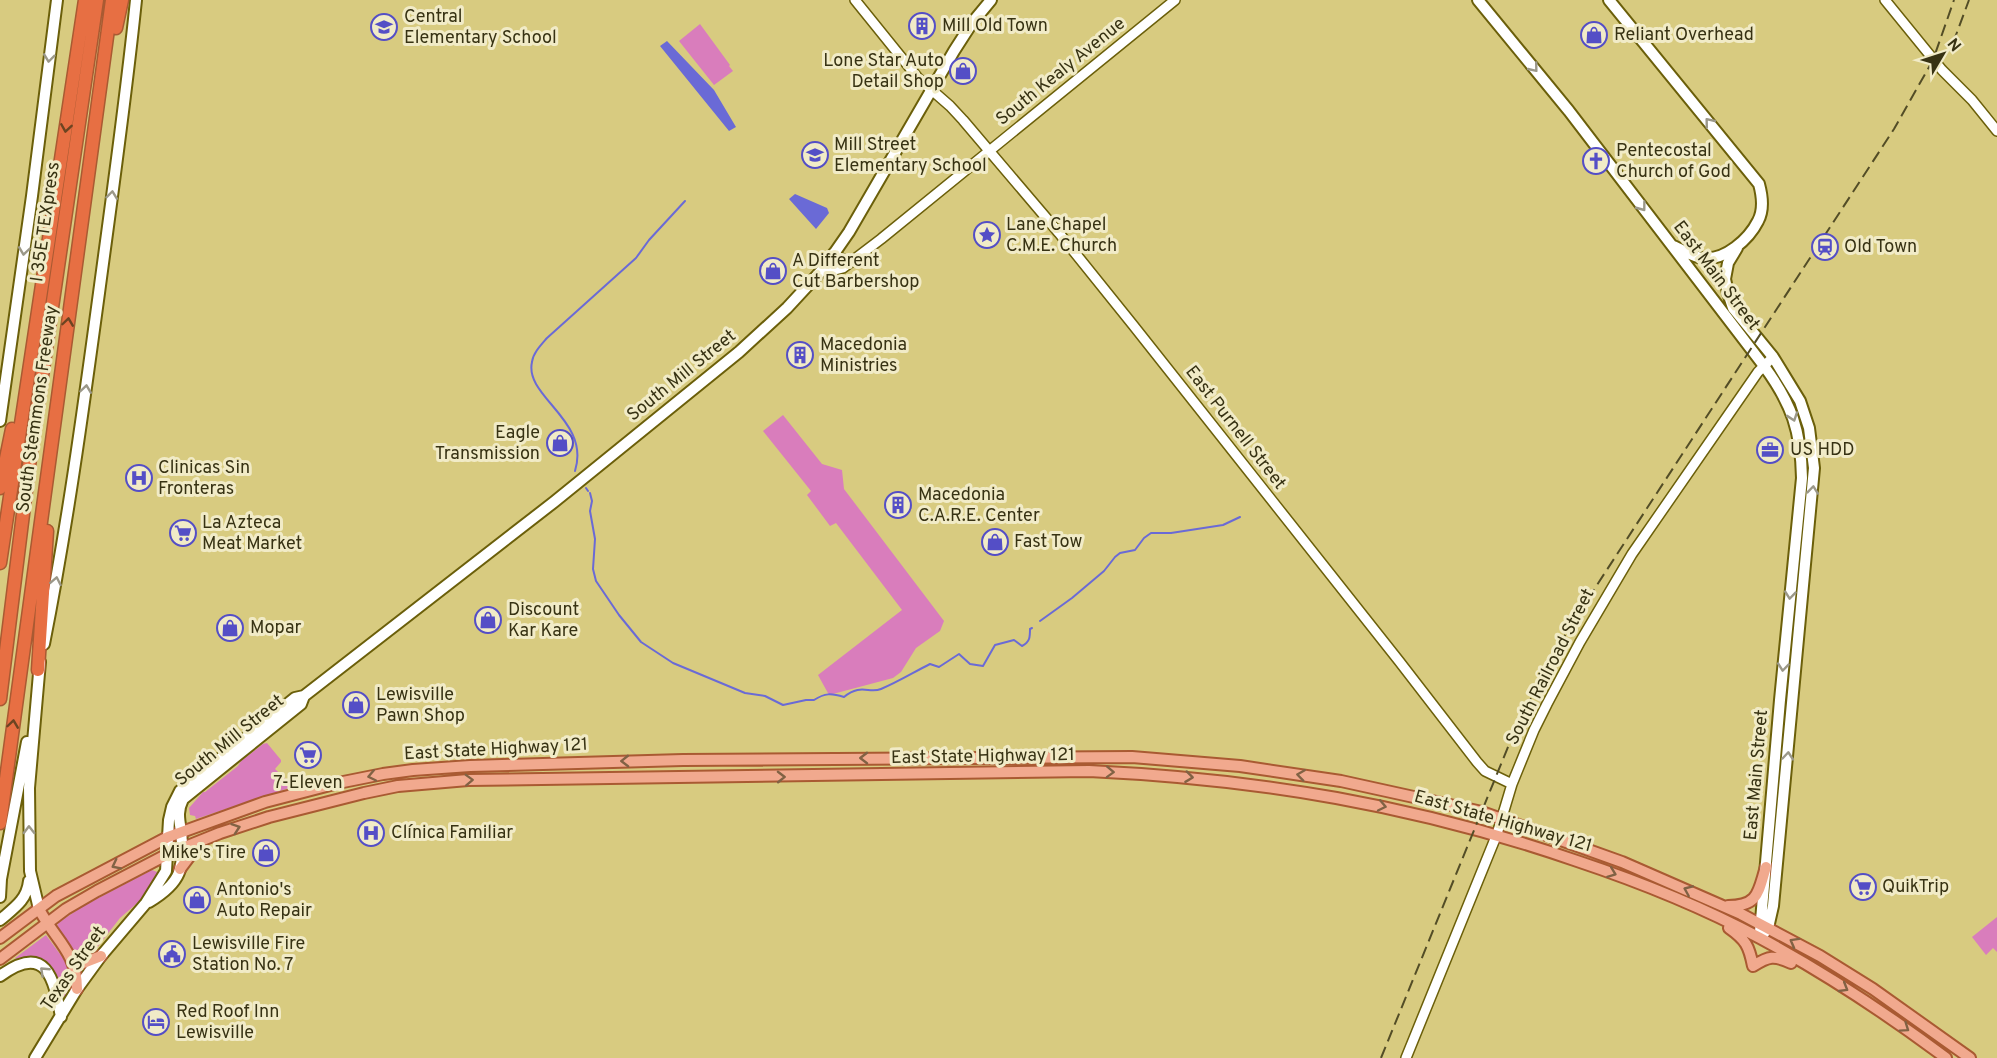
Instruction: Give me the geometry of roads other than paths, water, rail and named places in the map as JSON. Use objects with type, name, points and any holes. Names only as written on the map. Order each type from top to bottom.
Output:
[{"type":"highway","name":"I 35E TEXpress","points":[[0,699],[30,458],[97,0]]},
{"type":"highway","name":"South Stemmons Freeway","points":[[0,824],[112,0]]},
{"type":"highway","points":[[88,174],[122,0]]},
{"type":"highway","name":"South Stemmons Freeway","points":[[0,563],[85,3]]},
{"type":"highway","points":[[0,488],[39,298]]},
{"type":"highway","points":[[38,670],[54,422]]},
{"type":"highway","points":[[0,675],[20,545]]},
{"type":"main road","name":"South Stemmons Freeway","points":[[0,421],[57,0]]},
{"type":"main road","points":[[0,920],[28,893],[30,871],[28,788],[38,670],[62,556],[105,255],[136,0]]},
{"type":"main road","name":"South Mill Street","points":[[168,854],[172,807],[180,791],[301,704],[304,696],[486,555],[739,352],[787,308],[824,268],[834,253],[874,190],[930,90],[972,23],[991,0]]},
{"type":"main road","name":"East Main Street","points":[[1478,0],[1569,111],[1764,366],[1782,392],[1793,415],[1800,444],[1802,478],[1772,784],[1764,926]]},
{"type":"main road","name":"East Main Street","points":[[1609,0],[1759,184],[1762,194],[1758,220],[1728,263],[1725,279],[1733,309],[1773,357],[1800,401],[1814,451],[1815,477],[1773,906],[1761,938]]},
{"type":"main road","points":[[1671,244],[1691,255],[1705,259],[1722,256],[1737,248]]},
{"type":"main road","points":[[834,253],[847,262],[854,260]]},
{"type":"main road","points":[[1795,547],[1808,548]]},
{"type":"main road","points":[[1781,690],[1794,692]]},
{"type":"main road","points":[[0,897],[19,778],[35,701]]},
{"type":"main road","name":"South Mill Street","points":[[182,849],[178,810],[183,799],[262,730]]},
{"type":"main road","points":[[1131,773],[1132,757]]},
{"type":"main road","name":"East State Highway 121","points":[[0,938],[56,896],[168,837],[266,802],[383,774],[470,765],[683,760],[1132,757],[1240,766],[1341,781],[1502,819],[1622,862],[1724,906],[1844,971],[1895,1004],[1970,1058]]},
{"type":"main road","points":[[752,759],[753,777]]},
{"type":"main road","points":[[681,778],[683,760]]},
{"type":"main road","points":[[555,763],[556,780]]},
{"type":"main road","name":"East State Highway 121","points":[[0,959],[66,909],[168,854],[278,814],[398,786],[468,780],[1089,771],[1131,773],[1178,776],[1326,795],[1412,812],[1497,834],[1611,872],[1761,938],[1863,999],[1946,1058]]},
{"type":"main road","points":[[1772,784],[1785,783]]},
{"type":"main road","points":[[180,869],[202,840]]},
{"type":"main road","points":[[180,869],[182,849]]},
{"type":"main road","name":"Texas Street","points":[[35,1058],[101,956],[146,903],[166,871],[168,854]]},
{"type":"main road","points":[[1724,906],[1744,905],[1758,897],[1766,867]]},
{"type":"main road","name":"Texas Street","points":[[146,903],[171,887],[180,869]]},
{"type":"main road","points":[[30,871],[39,909],[72,958],[77,974],[78,989]]},
{"type":"main road","points":[[1709,914],[1744,940],[1750,950],[1753,966],[1766,958],[1779,957],[1793,964],[1808,967]]},
{"type":"main road","points":[[72,958],[83,963],[101,956]]},
{"type":"main road","points":[[0,976],[14,966],[23,963],[38,964],[45,968],[52,980],[61,1017]]},
{"type":"main road","points":[[1863,999],[1870,999],[1889,1008],[1895,1004]]},
{"type":"street","name":"East Purnell Street","points":[[855,0],[918,78],[950,106],[989,151],[1133,325],[1400,661],[1477,762],[1485,771],[1512,784]]},
{"type":"street","name":"South Kealy Avenue","points":[[824,268],[831,271],[843,268],[854,260],[1174,0]]},
{"type":"street","points":[[1886,0],[1933,60],[1972,100],[1997,131]]},
{"type":"street","name":"South Railroad Street","points":[[1406,1058],[1497,834],[1512,784],[1543,712],[1632,554],[1720,426],[1773,357]]},
{"type":"waterway","points":[[575,471],[577,453],[574,437],[532,375],[534,355],[547,338],[636,258],[649,240],[685,201]]},
{"type":"waterway","points":[[590,493],[592,501],[590,511],[595,539],[593,569],[596,581],[641,642],[673,663],[745,693],[765,696],[783,705],[814,700],[825,695],[844,697],[855,691],[881,689],[930,664],[939,667],[959,654],[970,664],[983,666],[995,645],[1014,640],[1022,646],[1028,641],[1032,628]]},
{"type":"waterway","points":[[1040,621],[1104,571],[1120,553],[1135,550],[1151,533],[1171,533],[1223,525],[1240,517]]},
{"type":"railway","points":[[1381,1058],[1517,725],[1559,645],[1894,129],[1933,60],[1954,0]]},
{"type":"railway","points":[[1953,43],[1969,0]]},
{"type":"place","name":"Mill Old Town","points":[[922,26]]},
{"type":"place","name":"Central Elementary School","points":[[384,27]]},
{"type":"place","name":"Reliant Overhead","points":[[1594,35]]},
{"type":"place","name":"Lone Star Auto Detail Shop","points":[[963,71]]},
{"type":"place","name":"Mill Street Elementary School","points":[[815,155]]},
{"type":"place","name":"Pentecostal Church of God","points":[[1596,161]]},
{"type":"place","name":"Lane Chapel C.M.E. Church","points":[[987,235]]},
{"type":"place","name":"Old Town","points":[[1825,247]]},
{"type":"place","name":"A Different Cut Barbershop","points":[[773,271]]},
{"type":"place","name":"Macedonia Ministries","points":[[800,355]]},
{"type":"place","name":"Eagle Transmission","points":[[560,443]]},
{"type":"place","name":"US HDD","points":[[1770,450]]},
{"type":"place","name":"Clinicas Sin Fronteras","points":[[139,478]]},
{"type":"place","name":"Macedonia C.A.R.E. Center","points":[[898,505]]},
{"type":"place","name":"La Azteca Meat Market","points":[[183,533]]},
{"type":"place","name":"Fast Tow","points":[[995,542]]},
{"type":"place","name":"Discount Kar Kare","points":[[488,620]]},
{"type":"place","name":"Mopar","points":[[230,628]]},
{"type":"place","name":"Lewisville Pawn Shop","points":[[356,705]]},
{"type":"place","name":"7-Eleven","points":[[308,755]]},
{"type":"place","name":"Clínica Familiar","points":[[371,833]]},
{"type":"place","name":"Mike's Tire","points":[[266,853]]},
{"type":"place","name":"QuikTrip","points":[[1863,887]]},
{"type":"place","name":"Antonio's Auto Repair","points":[[197,900]]},
{"type":"place","name":"Lewisville Fire Station No. 7","points":[[172,954]]},
{"type":"place","name":"Red Roof Inn Lewisville","points":[[156,1022]]}]
